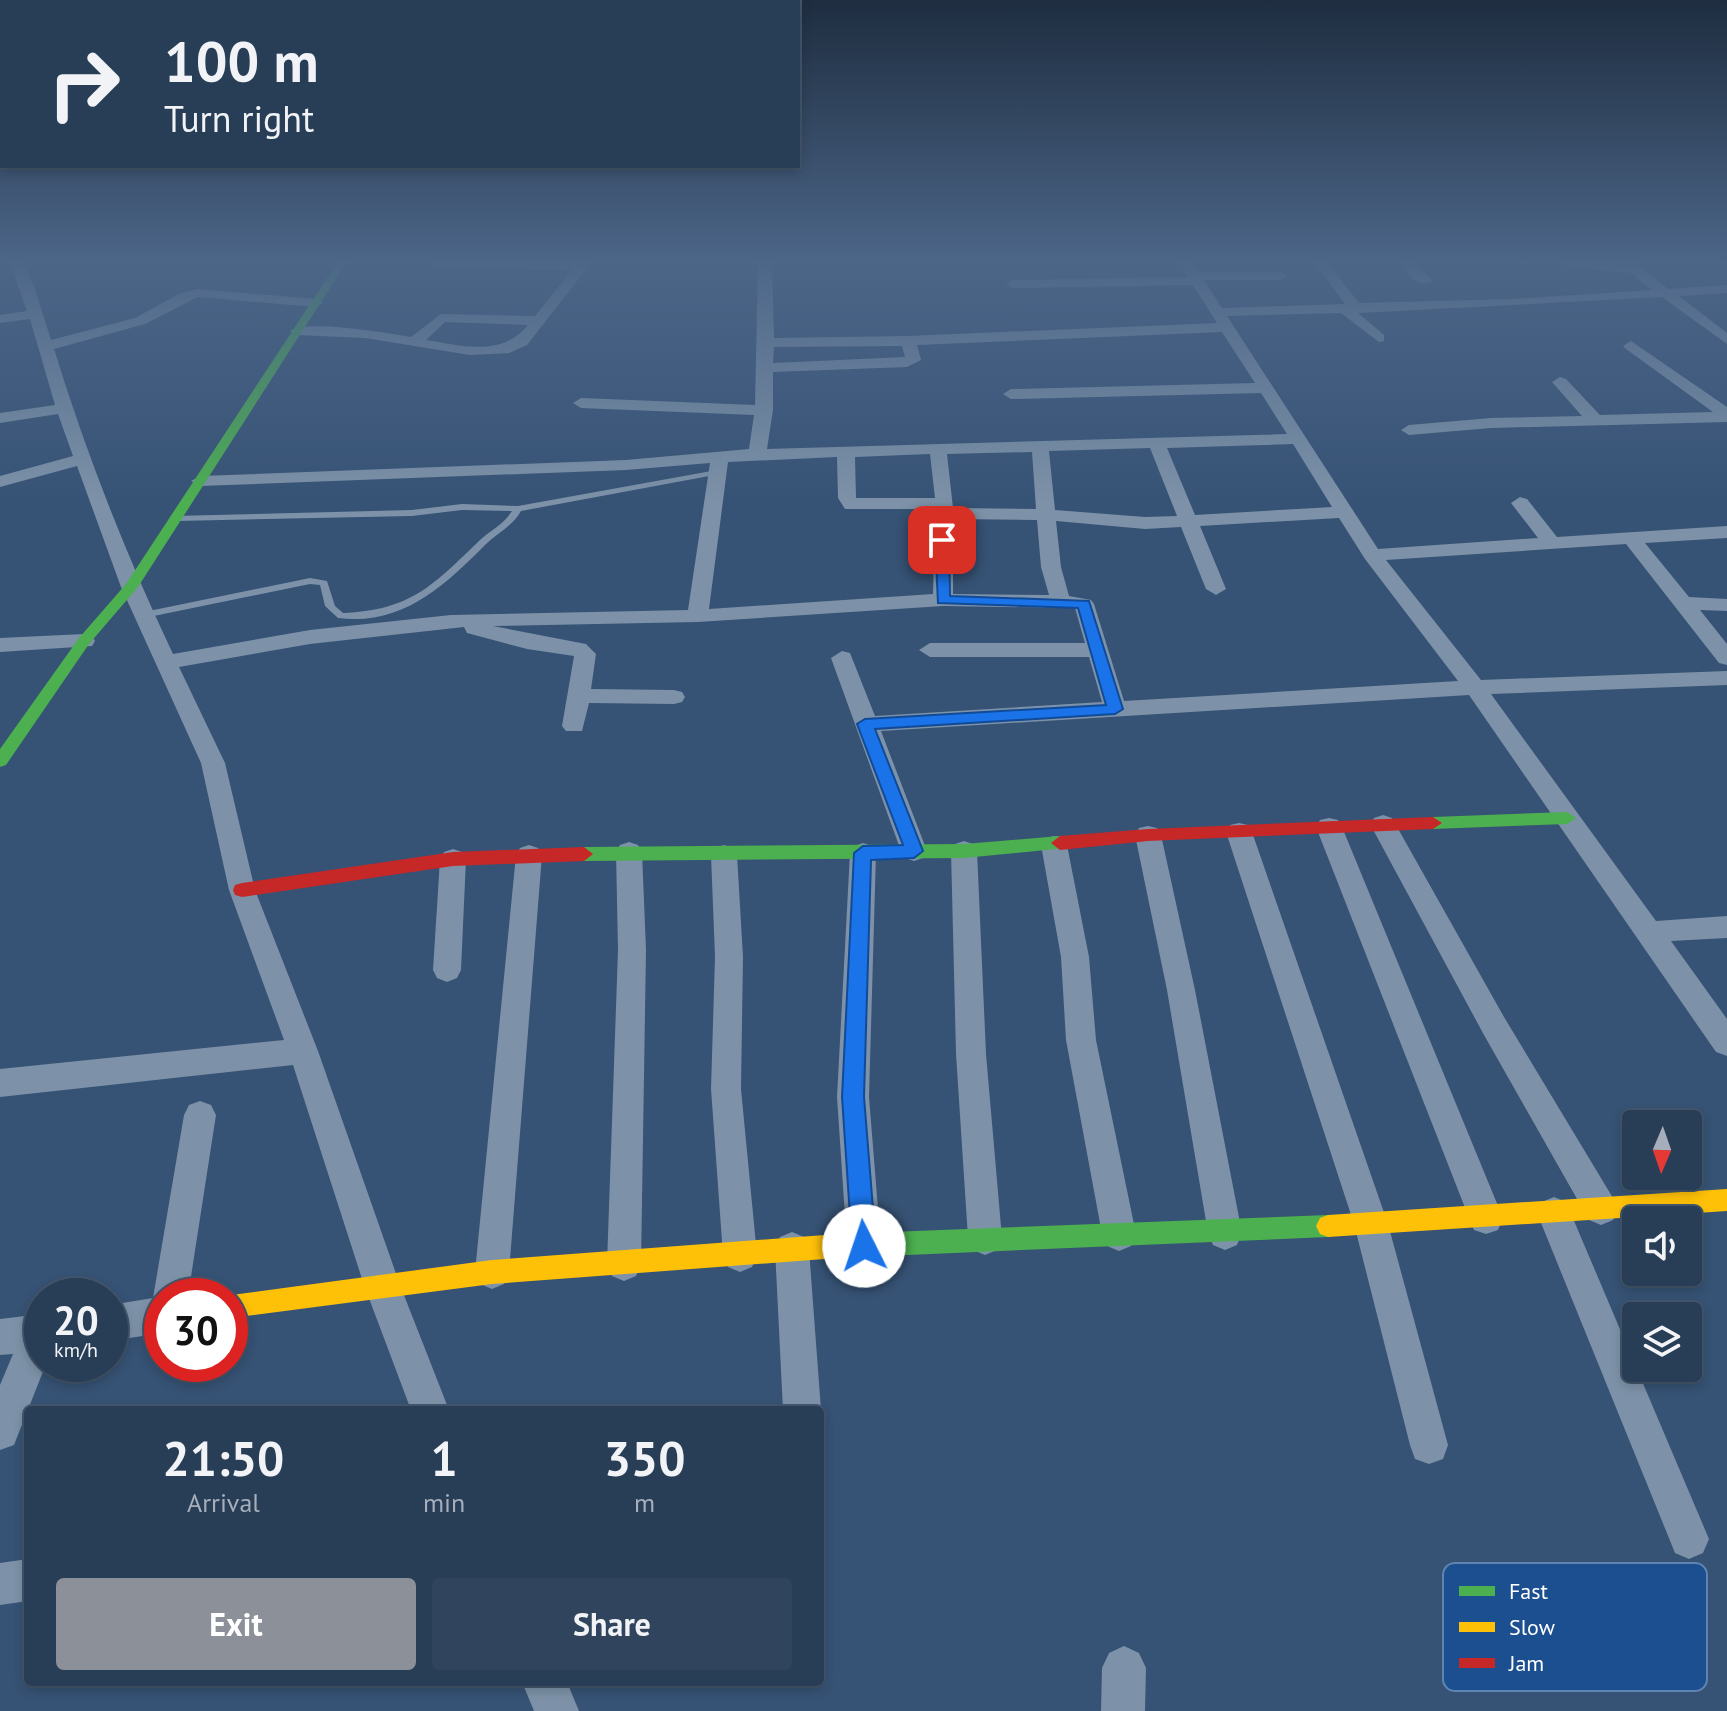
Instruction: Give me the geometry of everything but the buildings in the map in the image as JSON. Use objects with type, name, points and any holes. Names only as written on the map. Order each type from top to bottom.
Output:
[{"type":"street","points":[[45,343],[64,408],[131,587],[213,763],[242,890],[303,1051],[382,1285],[428,1406]]},
{"type":"street","points":[[46,346],[58,343]]},
{"type":"street","points":[[0,761],[84,641],[131,587],[289,343]]},
{"type":"street","points":[[423,343],[489,350],[510,349],[521,343]]},
{"type":"street","points":[[757,454],[765,410],[766,343],[777,343]]},
{"type":"street","points":[[767,368],[907,362],[913,360],[914,355],[909,343]]},
{"type":"street","points":[[1238,343],[1372,555],[1475,687],[1727,1043]]},
{"type":"street","points":[[1631,346],[1727,416]]},
{"type":"street","points":[[1560,382],[1596,421]]},
{"type":"street","points":[[1011,394],[1266,388]]},
{"type":"street","points":[[581,403],[765,410]]},
{"type":"street","points":[[0,418],[64,408]]},
{"type":"street","points":[[1409,430],[1491,423],[1727,416]]},
{"type":"street","points":[[200,481],[718,464],[757,454],[1299,439]]},
{"type":"street","points":[[1157,445],[1216,589]]},
{"type":"street","points":[[1040,448],[1051,567],[1061,602]]},
{"type":"street","points":[[938,449],[943,600]]},
{"type":"street","points":[[846,452],[847,498],[852,505],[942,508],[1114,522],[1345,512]]},
{"type":"street","points":[[0,482],[83,459]]},
{"type":"street","points":[[698,616],[718,464]]},
{"type":"street","points":[[1520,503],[1552,543]]},
{"type":"street","points":[[1372,555],[1727,532]]},
{"type":"street","points":[[1631,538],[1727,658]]},
{"type":"street","points":[[166,662],[310,637],[451,621],[698,616],[943,600],[1061,602],[1084,604],[1115,709]]},
{"type":"street","points":[[1683,603],[1727,605]]},
{"type":"street","points":[[451,621],[527,642],[578,649],[585,654],[574,726]]},
{"type":"street","points":[[0,645],[84,641]]},
{"type":"street","points":[[930,650],[1100,650]]},
{"type":"street","points":[[842,658],[914,851]]},
{"type":"street","points":[[865,724],[1475,687],[1727,678]]},
{"type":"street","points":[[580,696],[674,697]]},
{"type":"street","points":[[242,890],[453,859],[629,852],[724,855],[964,851],[1148,835],[1567,818]]},
{"type":"street","points":[[1383,824],[1494,1026],[1601,1209]]},
{"type":"street","points":[[1329,827],[1486,1218]]},
{"type":"street","points":[[1239,832],[1371,1224],[1429,1445]]},
{"type":"street","points":[[1148,835],[1181,990],[1225,1233]]},
{"type":"street","points":[[1054,845],[1075,957],[1081,1040],[1119,1234]]},
{"type":"street","points":[[964,851],[971,1054],[985,1238]]},
{"type":"street","points":[[624,1264],[632,950],[629,852]]},
{"type":"street","points":[[863,853],[853,1097],[864,1246]]},
{"type":"street","points":[[492,1272],[529,855]]},
{"type":"street","points":[[724,855],[729,957],[726,1089],[740,1255]]},
{"type":"street","points":[[447,970],[453,859]]},
{"type":"street","points":[[1648,932],[1727,927]]},
{"type":"street","points":[[0,1083],[303,1051]]},
{"type":"street","points":[[173,1278],[200,1115]]},
{"type":"street","points":[[248,1304],[492,1272],[792,1249],[985,1238],[1225,1233],[1727,1200]]},
{"type":"street","points":[[1554,1213],[1689,1539]]},
{"type":"street","points":[[792,1249],[802,1406]]},
{"type":"street","points":[[0,1337],[24,1334]]},
{"type":"street","points":[[0,1431],[24,1373]]},
{"type":"street","points":[[0,1584],[24,1581]]},
{"type":"street","points":[[1123,1711],[1124,1668]]},
{"type":"street","points":[[546,1686],[557,1711]]},
{"type":"lane","points":[[177,518],[412,513],[462,507],[518,509],[718,464]]},
{"type":"lane","points":[[144,615],[310,581],[324,583],[333,612],[341,616],[409,605],[439,586],[486,539],[513,521],[518,509]]},
{"type":"traffic: fast","points":[[0,761],[84,641],[131,587],[290,343]]},
{"type":"traffic: fast","points":[[1433,823],[1567,818]]},
{"type":"traffic: fast","points":[[584,854],[964,851],[1060,843]]},
{"type":"traffic: fast","points":[[838,1246],[1328,1226]]},
{"type":"traffic: slow","points":[[1328,1226],[1727,1200]]},
{"type":"traffic: slow","points":[[248,1304],[492,1272],[838,1246]]},
{"type":"traffic: jam","points":[[1060,843],[1148,835],[1433,823]]},
{"type":"traffic: jam","points":[[242,890],[453,859],[584,854]]},
{"type":"route","points":[[864,1246],[853,1097],[863,853],[914,851],[865,724],[1115,709],[1084,604],[943,600],[942,540]]}]
